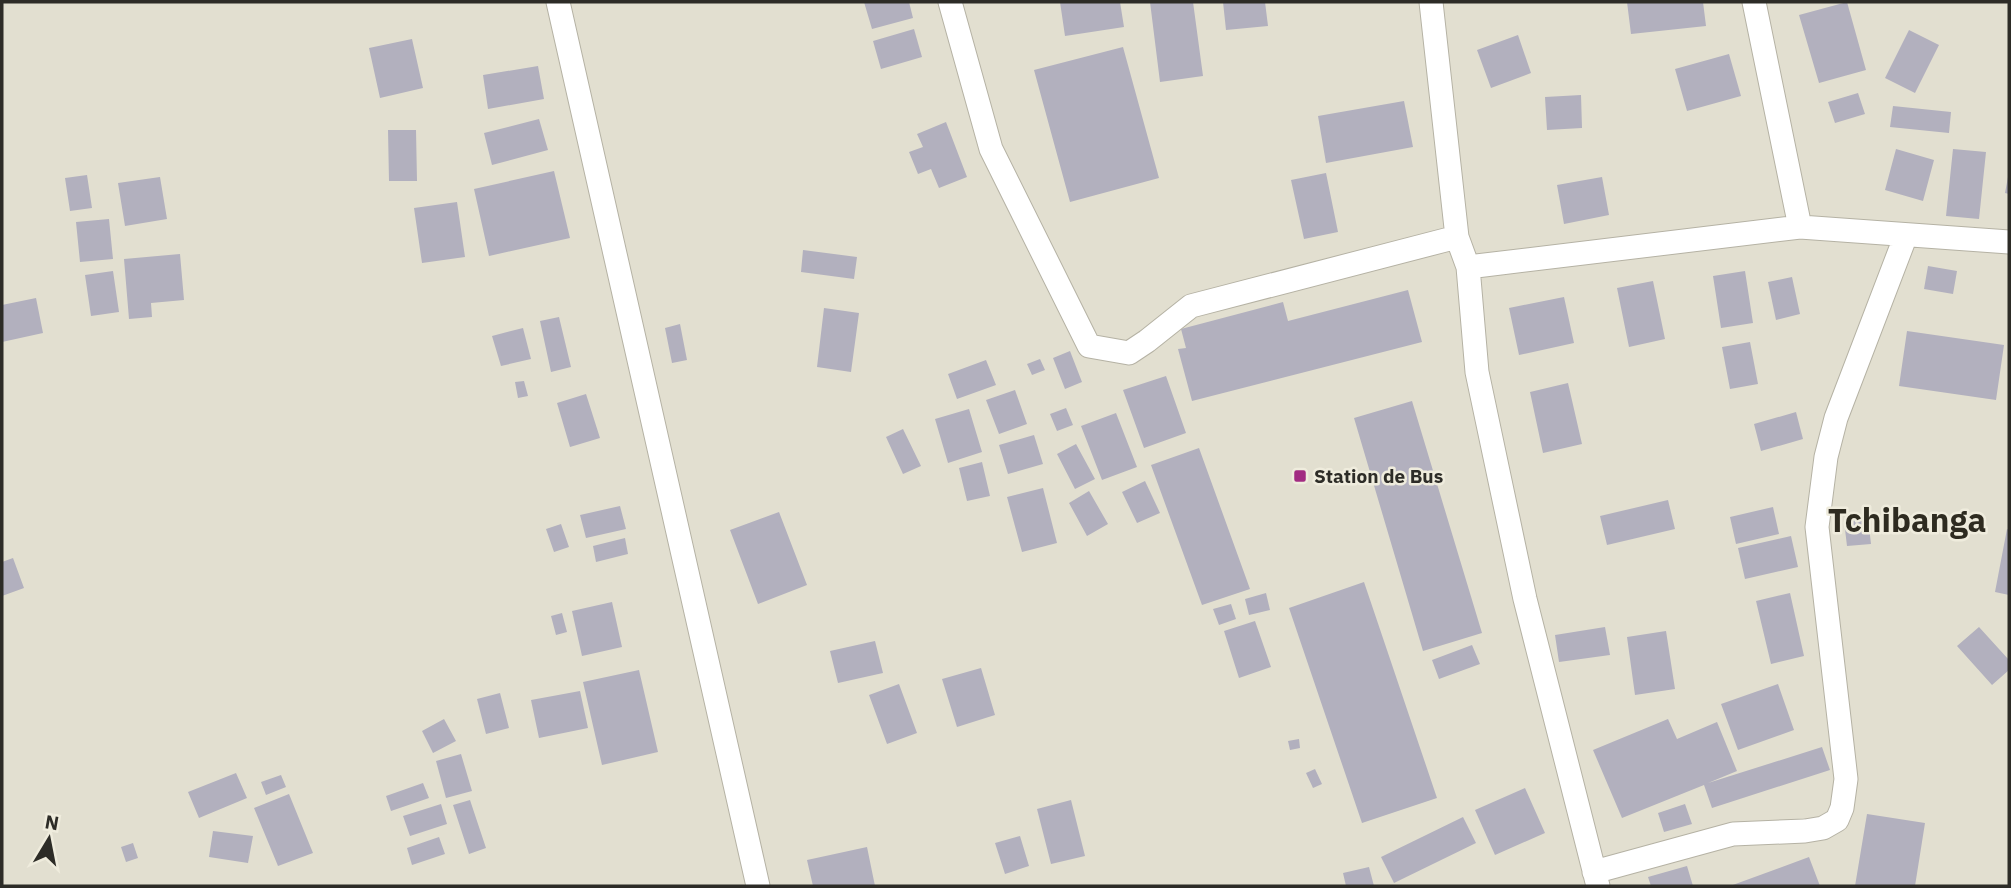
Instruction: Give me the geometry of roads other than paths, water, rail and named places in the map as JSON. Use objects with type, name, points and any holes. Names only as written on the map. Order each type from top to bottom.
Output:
[{"type":"street","points":[[558,2],[758,886]]},
{"type":"street","points":[[950,2],[991,149],[1089,346],[1129,353],[1191,306],[1457,237]]},
{"type":"street","points":[[1432,2],[1457,237],[1468,267],[1477,372],[1525,599],[1596,879],[1734,834],[1805,831],[1823,828],[1837,820],[1842,808],[1846,779],[1817,527],[1826,457],[1836,418],[1906,235]]},
{"type":"street","points":[[1754,2],[1800,227]]},
{"type":"street","points":[[1468,267],[1800,227],[2009,243]]},
{"type":"place","name":"Station de Bus","points":[[1300,476]]},
{"type":"district","name":"Tchibanga","points":[[1907,520]]}]
